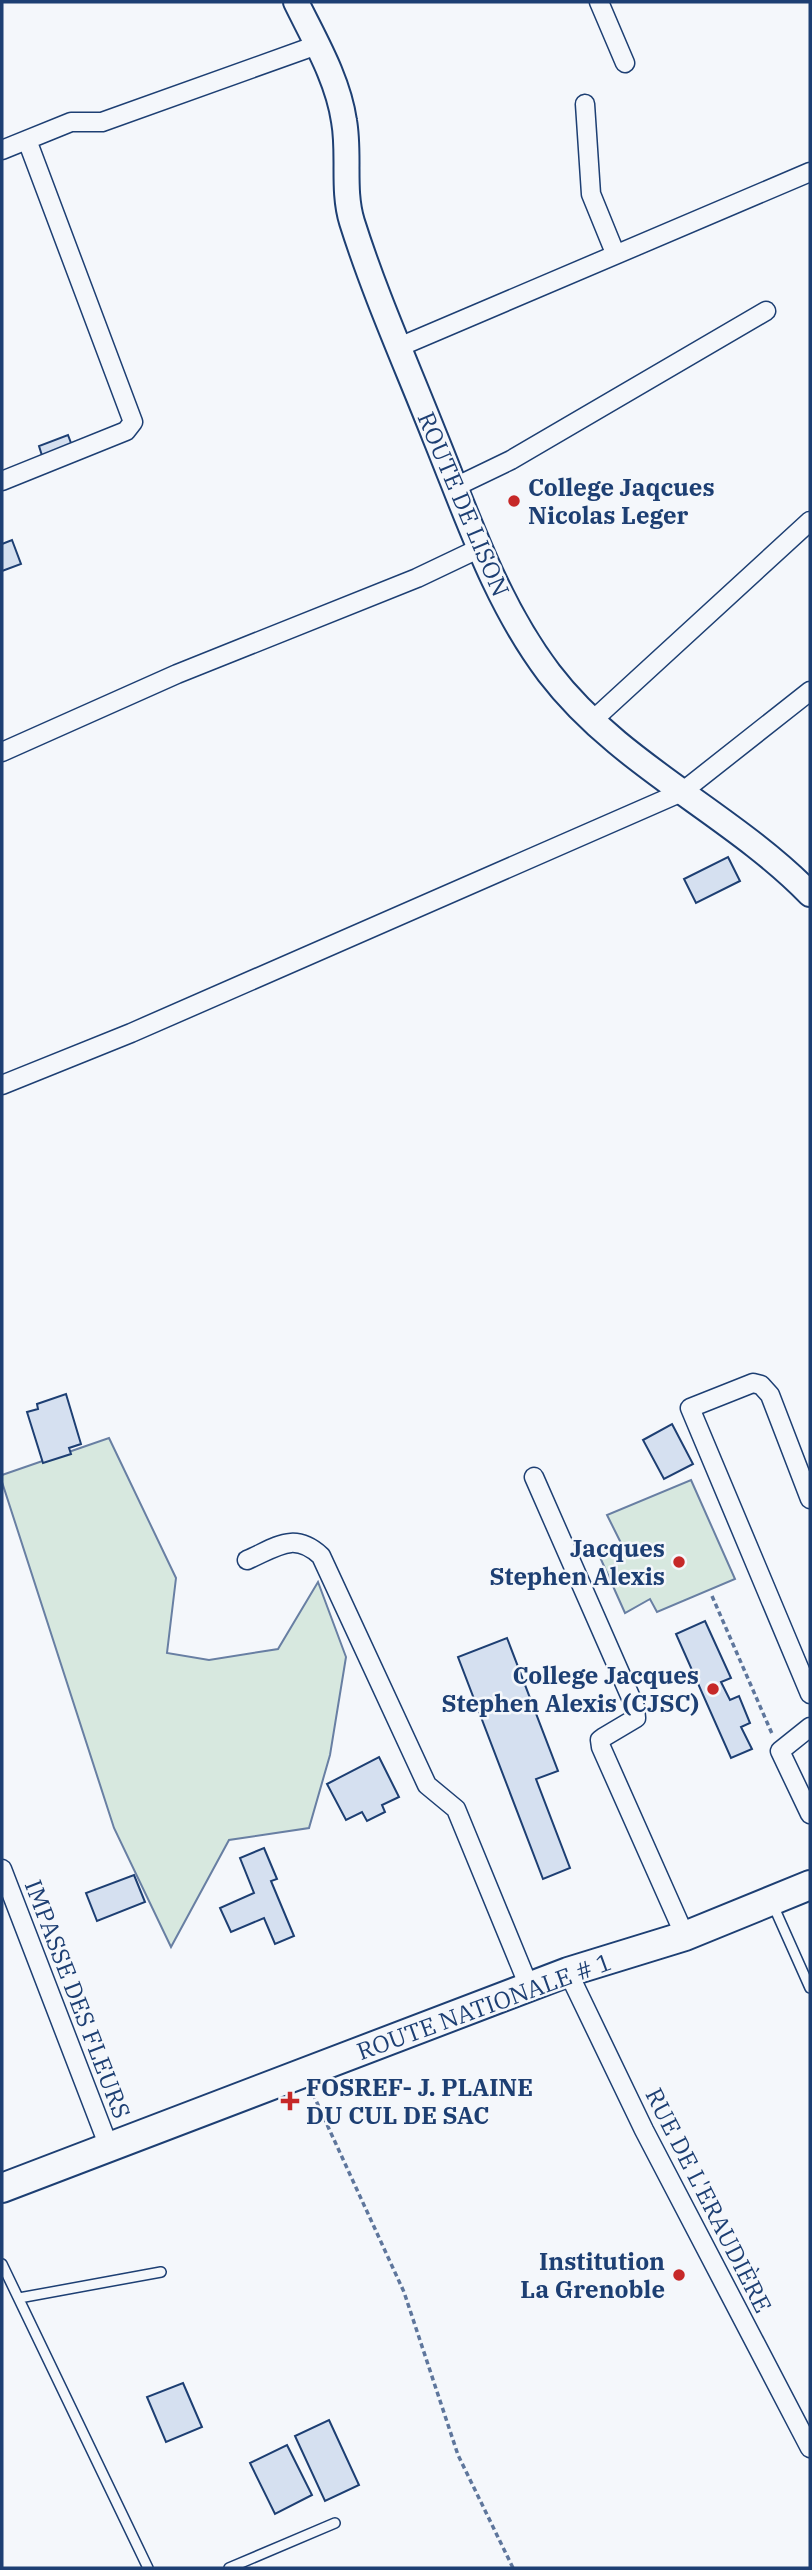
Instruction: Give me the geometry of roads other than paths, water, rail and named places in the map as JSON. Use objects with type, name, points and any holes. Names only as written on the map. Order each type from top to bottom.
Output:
[{"type":"main road","name":"ROUTE NATIONALE # 1","points":[[2,2188],[530,1989],[568,1972],[685,1936],[810,1885]]},
{"type":"street","name":"ROUTE DE LISON","points":[[296,2],[317,44],[337,93],[345,122],[351,220],[455,487],[516,624],[550,674],[592,721],[682,792],[781,864],[808,888]]},
{"type":"street","points":[[599,2],[625,63]]},
{"type":"street","points":[[2,150],[71,122],[103,122],[317,44]]},
{"type":"street","points":[[585,104],[591,194],[615,253]]},
{"type":"street","points":[[2,481],[126,431],[133,422],[27,139]]},
{"type":"street","points":[[399,347],[810,172]]},
{"type":"street","points":[[455,487],[511,460],[766,311]]},
{"type":"street","points":[[592,721],[810,521]]},
{"type":"street","points":[[2,751],[177,674],[417,578],[480,548]]},
{"type":"street","points":[[2,1085],[131,1033],[682,792],[810,691]]},
{"type":"street","points":[[810,1499],[770,1395],[761,1385],[753,1383],[693,1406],[690,1412],[810,1694]]},
{"type":"street","points":[[534,1477],[635,1707],[636,1718],[600,1740],[601,1747],[685,1936]]},
{"type":"street","points":[[247,1560],[290,1542],[307,1543],[321,1556],[427,1785],[456,1809],[530,1989]]},
{"type":"street","points":[[810,1727],[780,1751],[810,1814]]},
{"type":"street","name":"IMPASSE DES FLEURS","points":[[2,1869],[109,2147]]},
{"type":"street","name":"RUE DE L'ERAUDIÈRE","points":[[568,1972],[644,2130],[810,2448]]},
{"type":"lane","points":[[771,1900],[810,1988]]},
{"type":"lane","points":[[2,2264],[148,2568]]},
{"type":"lane","points":[[19,2298],[161,2272]]},
{"type":"lane","points":[[229,2568],[243,2566],[335,2524]]},
{"type":"place","name":"College Jaqcues Nicolas Leger","points":[[514,501]]},
{"type":"place","name":"Jacques Stephen Alexis","points":[[679,1562]]},
{"type":"place","name":"College Jacques Stephen Alexis (CJSC)","points":[[713,1689]]},
{"type":"place","name":"FOSREF- J. PLAINE DU CUL DE SAC","points":[[290,2101]]},
{"type":"place","name":"Institution La Grenoble","points":[[679,2275]]}]
